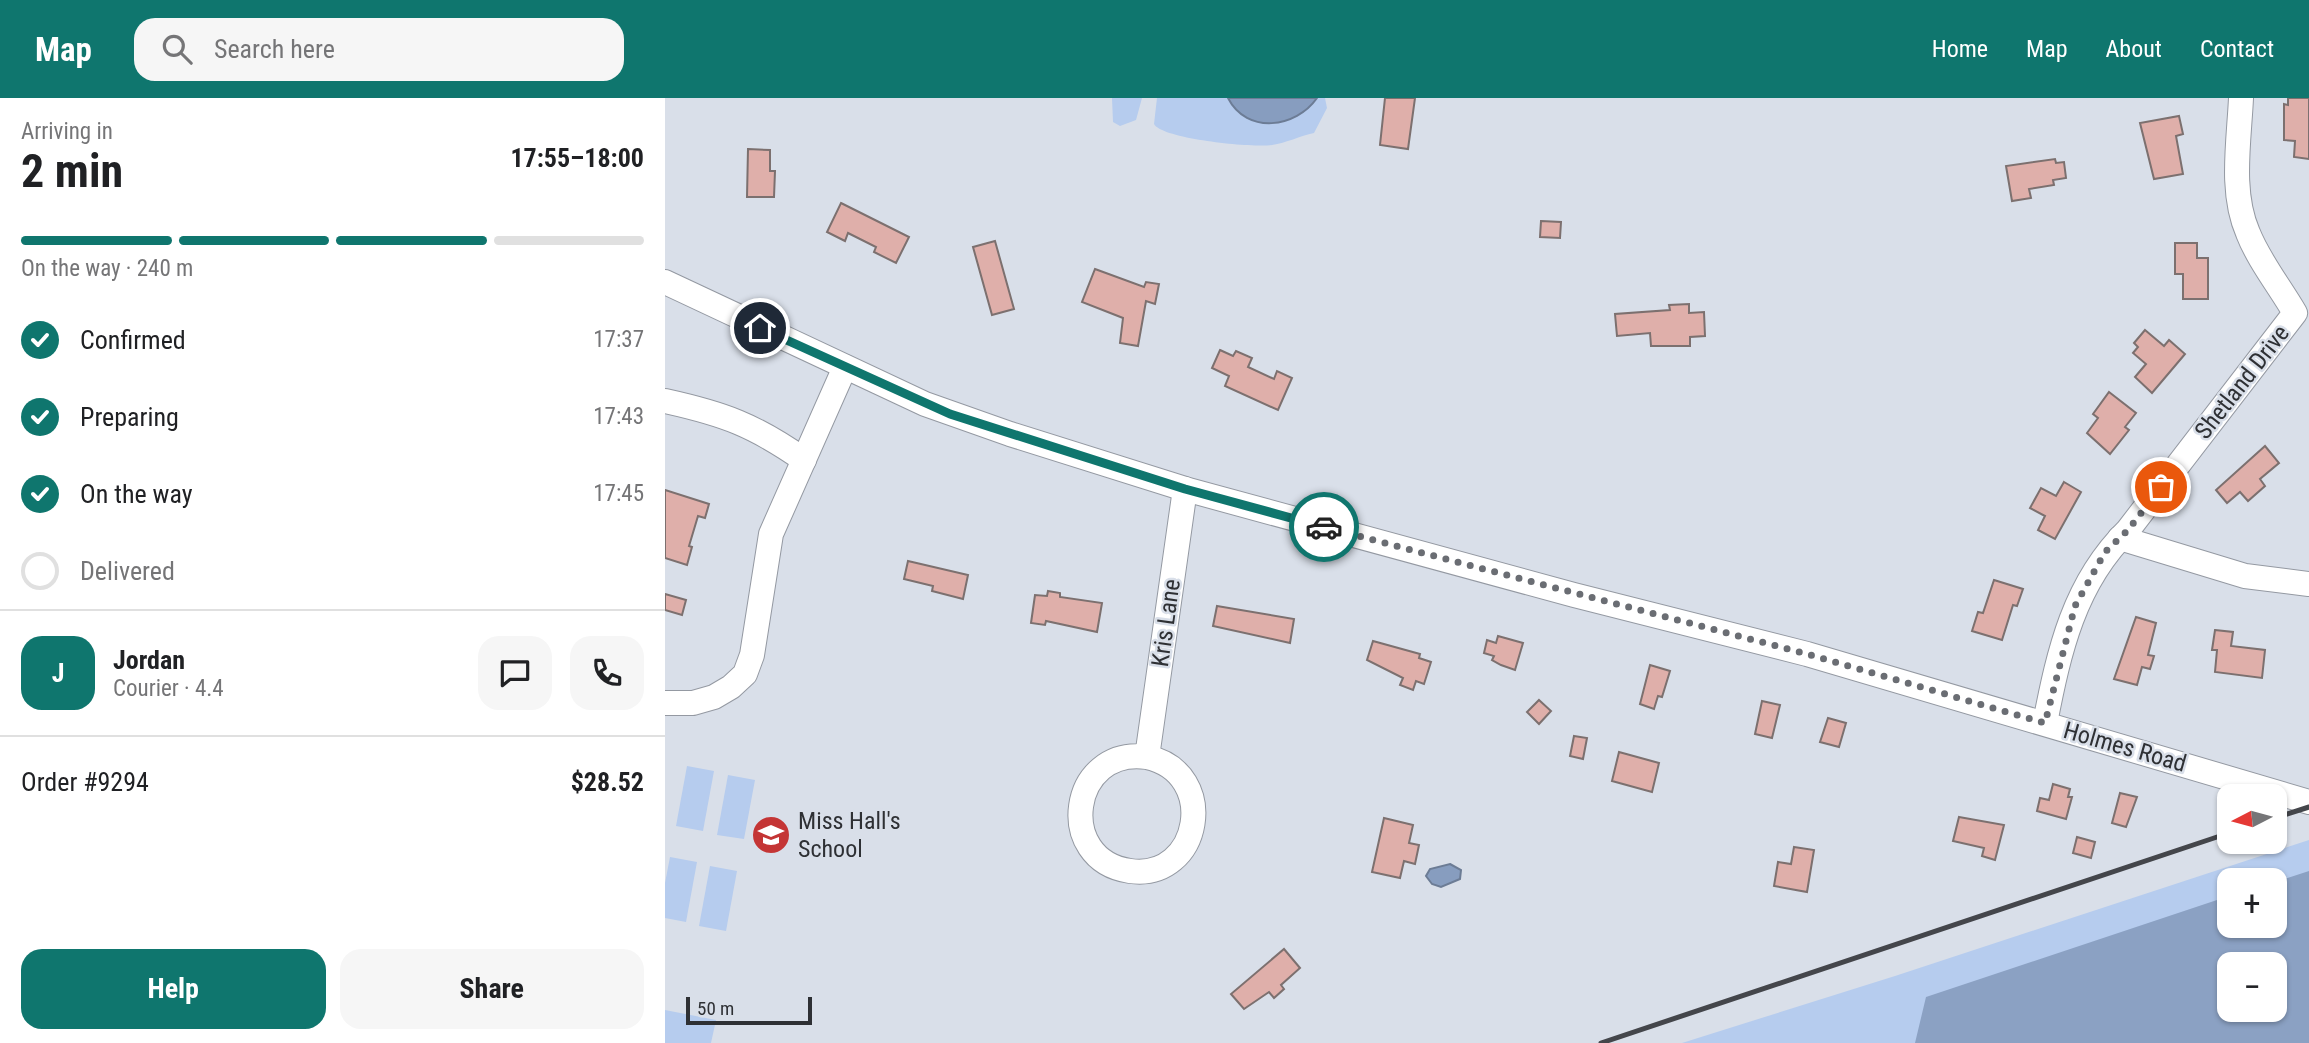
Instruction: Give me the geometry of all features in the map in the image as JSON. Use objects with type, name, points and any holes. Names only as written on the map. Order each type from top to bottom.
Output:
[{"type":"street","name":"Shetland Drive","points":[[2045,723],[2075,606],[2097,564],[2302,311],[2253,243],[2242,216],[2238,169],[2241,98]]},
{"type":"street","name":"Holmes Road","points":[[665,282],[950,414],[1185,489],[1574,595],[1807,654],[2304,800]]},
{"type":"street","points":[[665,703],[693,703],[714,697],[745,674],[752,655],[771,534],[845,367]]},
{"type":"street","points":[[665,401],[733,418],[767,434],[803,460]]},
{"type":"street","name":"Kris Lane","points":[[1147,757],[1185,489]]},
{"type":"street","points":[[2120,538],[2245,576],[2309,584]]},
{"type":"street","points":[[1130,756],[1147,757],[1167,764],[1184,779],[1192,798],[1194,818],[1189,838],[1178,854],[1152,869],[1132,871],[1102,859],[1088,844],[1080,825],[1080,803],[1092,777],[1108,764],[1130,756]]},
{"type":"shaded area","points":[[1112,98],[1142,98],[1136,120],[1120,126],[1113,122]]},
{"type":"shaded area","points":[[1157,98],[1228,98],[1236,110],[1247,118],[1272,123],[1297,115],[1317,98],[1325,98],[1327,108],[1314,133],[1283,143],[1262,146],[1190,138],[1161,129],[1154,124]]},
{"type":"shaded area","points":[[1228,98],[1317,98],[1297,116],[1272,123],[1247,118],[1236,110]]},
{"type":"shaded area","points":[[687,766],[714,771],[703,831],[676,826]]},
{"type":"shaded area","points":[[728,775],[755,780],[744,839],[717,835]]},
{"type":"shaded area","points":[[2309,840],[2309,1043],[1682,1043],[2217,870],[2217,938],[2287,938],[2287,868],[2224,868],[2266,854],[2287,854],[2287,847]]},
{"type":"shaded area","points":[[670,857],[697,862],[686,922],[665,918],[665,883]]},
{"type":"shaded area","points":[[1450,864],[1461,870],[1460,879],[1441,887],[1432,884],[1426,876],[1430,869]]},
{"type":"shaded area","points":[[710,866],[737,871],[726,931],[699,926]]},
{"type":"shaded area","points":[[2309,871],[2309,1043],[1915,1043],[1926,997],[2217,900],[2217,938],[2287,938],[2287,878]]},
{"type":"shaded area","points":[[665,1010],[716,1020],[711,1043],[665,1043]]},
{"type":"building","points":[[1385,98],[1415,98],[1408,149],[1380,145]]},
{"type":"building","points":[[2288,98],[2309,98],[2309,159],[2294,157],[2295,141],[2284,140],[2284,104],[2288,105]]},
{"type":"building","points":[[2179,116],[2183,134],[2176,136],[2183,174],[2154,179],[2140,123]]},
{"type":"building","points":[[748,149],[770,150],[770,171],[775,171],[774,197],[747,197]]},
{"type":"building","points":[[2055,159],[2056,163],[2064,162],[2066,178],[2053,180],[2054,185],[2029,189],[2031,198],[2012,201],[2006,166]]},
{"type":"building","points":[[841,203],[909,237],[896,263],[874,252],[876,247],[848,233],[845,241],[827,232]]},
{"type":"building","points":[[1541,221],[1561,222],[1560,238],[1540,237]]},
{"type":"building","points":[[995,241],[1014,309],[992,315],[973,247]]},
{"type":"building","points":[[2175,243],[2197,243],[2197,258],[2208,258],[2208,299],[2183,299],[2183,274],[2175,274]]},
{"type":"building","points":[[1095,269],[1144,287],[1146,282],[1159,284],[1155,304],[1146,301],[1138,346],[1120,343],[1123,318],[1082,302]]},
{"type":"building","points":[[1689,304],[1689,313],[1704,312],[1705,336],[1690,337],[1690,346],[1651,346],[1650,333],[1617,336],[1615,314],[1670,310],[1669,305]]},
{"type":"building","points":[[2145,330],[2164,346],[2169,340],[2185,354],[2152,393],[2135,377],[2146,364],[2133,353],[2138,347],[2134,343]]},
{"type":"building","points":[[1220,350],[1233,356],[1236,351],[1252,358],[1248,367],[1274,379],[1277,371],[1292,378],[1278,410],[1225,386],[1229,376],[1212,368]]},
{"type":"building","points":[[2109,392],[2136,413],[2125,427],[2129,430],[2110,454],[2087,433],[2098,418],[2093,414]]},
{"type":"building","points":[[2265,446],[2279,463],[2260,479],[2265,486],[2248,501],[2240,492],[2227,503],[2216,490]]},
{"type":"building","points":[[2064,482],[2081,492],[2055,539],[2038,530],[2045,516],[2030,508],[2041,488],[2056,496]]},
{"type":"building","points":[[665,490],[709,504],[705,518],[698,516],[689,546],[692,547],[687,565],[665,558]]},
{"type":"building","points":[[908,561],[968,575],[963,599],[932,591],[933,586],[904,579]]},
{"type":"building","points":[[1994,580],[2023,589],[2017,606],[2013,605],[2002,640],[1972,631],[1978,612],[1983,613]]},
{"type":"building","points":[[1048,591],[1060,593],[1060,597],[1102,603],[1097,632],[1046,621],[1045,625],[1031,623],[1035,595],[1047,596]]},
{"type":"building","points":[[665,594],[686,600],[682,615],[665,610]]},
{"type":"building","points":[[1217,606],[1294,619],[1290,643],[1213,626]]},
{"type":"building","points":[[2136,617],[2156,623],[2148,655],[2154,656],[2150,669],[2142,667],[2137,685],[2114,679]]},
{"type":"building","points":[[2215,630],[2233,632],[2231,646],[2265,650],[2262,678],[2215,672],[2217,650],[2212,650]]},
{"type":"building","points":[[1498,636],[1523,643],[1515,670],[1501,665],[1492,660],[1494,656],[1484,653],[1487,640],[1496,643]]},
{"type":"building","points":[[1373,641],[1420,654],[1419,658],[1431,662],[1424,684],[1416,681],[1413,690],[1400,685],[1403,678],[1367,660]]},
{"type":"building","points":[[1650,665],[1670,671],[1662,697],[1658,696],[1654,709],[1640,704]]},
{"type":"building","points":[[1539,700],[1551,711],[1539,724],[1527,712]]},
{"type":"building","points":[[1762,701],[1780,705],[1772,738],[1755,734]]},
{"type":"building","points":[[1828,718],[1846,723],[1839,747],[1820,742]]},
{"type":"building","points":[[1574,736],[1587,738],[1583,759],[1570,756]]},
{"type":"building","points":[[1619,752],[1659,763],[1652,792],[1612,781]]},
{"type":"building","points":[[2053,784],[2070,789],[2068,797],[2072,797],[2066,819],[2037,811],[2040,798],[2049,800]]},
{"type":"building","points":[[2120,793],[2137,797],[2126,827],[2112,823]]},
{"type":"building","points":[[1959,817],[2004,825],[1995,860],[1982,856],[1984,848],[1953,841]]},
{"type":"building","points":[[1384,818],[1413,825],[1409,843],[1419,845],[1415,864],[1404,861],[1400,878],[1372,872]]},
{"type":"building","points":[[2077,837],[2095,842],[2091,858],[2073,853]]},
{"type":"building","points":[[1794,847],[1814,850],[1807,892],[1774,886],[1778,862],[1791,864]]},
{"type":"building","points":[[1284,949],[1300,968],[1281,985],[1284,989],[1274,998],[1269,992],[1244,1009],[1231,994]]},
{"type":"railway","points":[[2287,814],[2309,807]]},
{"type":"railway","points":[[1601,1043],[2217,837]]},
{"type":"way so far","points":[[1324,527],[1574,595],[1807,654],[2045,723],[2075,606],[2105,552],[2128,530],[2161,487]]},
{"type":"place","name":"Miss Hall's School","points":[[771,835]]},
{"type":"route","points":[[760,328],[950,414],[1185,489],[1324,527]]}]
